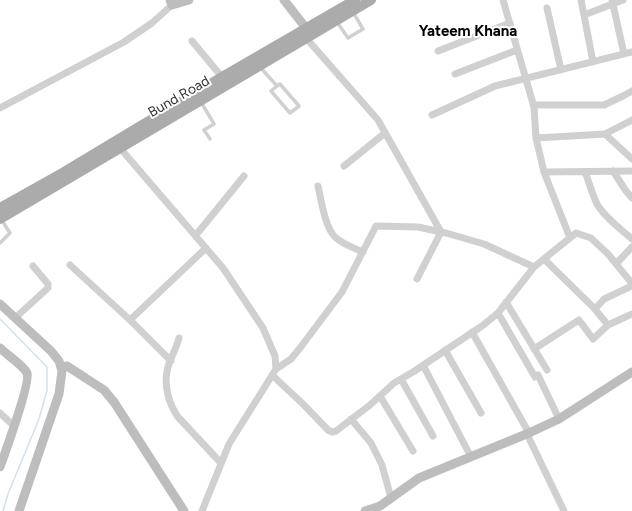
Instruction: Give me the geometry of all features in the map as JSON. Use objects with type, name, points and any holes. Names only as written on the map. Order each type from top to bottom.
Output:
[{"type":"main road","name":"Bund Road","points":[[0,218],[201,101],[306,28],[352,5],[371,0]]},
{"type":"main road","name":"Bund Road","points":[[0,208],[64,172],[222,77],[256,63],[336,21],[352,5]]},
{"type":"street","points":[[0,108],[124,42],[152,23],[171,3],[189,0]]},
{"type":"street","points":[[284,0],[306,28]]},
{"type":"street","points":[[503,0],[533,105],[536,138],[544,172],[570,238]]},
{"type":"street","points":[[581,0],[593,62]]},
{"type":"street","points":[[584,15],[612,2],[623,0]]},
{"type":"street","points":[[612,2],[624,54]]},
{"type":"street","points":[[547,8],[561,70]]},
{"type":"street","points":[[438,51],[510,23]]},
{"type":"street","points":[[306,38],[378,120],[441,232]]},
{"type":"street","points":[[192,41],[222,77]]},
{"type":"street","points":[[455,74],[517,50]]},
{"type":"street","points":[[432,115],[495,86],[632,52]]},
{"type":"street","points":[[533,105],[604,105],[632,91]]},
{"type":"street","points":[[536,138],[605,134],[632,120]]},
{"type":"street","points":[[344,166],[385,133]]},
{"type":"street","points":[[605,134],[632,159]]},
{"type":"street","points":[[120,148],[223,268],[263,328],[275,356],[274,372],[328,430],[332,432],[336,431],[352,419],[394,383],[423,366],[498,313],[534,267],[576,233],[591,238],[608,254],[631,284],[604,299],[595,309]]},
{"type":"street","points":[[613,171],[632,198]]},
{"type":"street","points":[[544,172],[632,171]]},
{"type":"street","points":[[586,172],[590,188],[598,205],[611,220],[632,239]]},
{"type":"street","points":[[196,235],[244,176]]},
{"type":"street","points":[[318,186],[328,225],[332,234],[336,238],[363,252]]},
{"type":"street","points":[[202,511],[220,463],[229,444],[274,372],[291,359],[342,292],[376,226],[418,227],[441,232],[484,244],[534,267]]},
{"type":"street","points":[[417,279],[441,232]]},
{"type":"street","points":[[616,264],[632,247]]},
{"type":"street","points":[[130,320],[206,248]]},
{"type":"street","points":[[544,259],[595,309],[608,325]]},
{"type":"street","points":[[70,265],[130,320],[171,361]]},
{"type":"street","points":[[15,318],[48,288],[48,284],[33,266]]},
{"type":"street","points":[[506,302],[547,370]]},
{"type":"street","points":[[0,304],[50,351],[59,360],[62,366],[59,394],[20,511]]},
{"type":"street","points":[[498,313],[534,377],[538,375],[558,419]]},
{"type":"street","points":[[534,349],[579,320],[593,339],[608,325],[632,314]]},
{"type":"street","points":[[472,332],[528,434],[564,511]]},
{"type":"street","points":[[179,338],[167,371],[167,389],[172,409],[220,463]]},
{"type":"street","points":[[0,348],[22,366],[28,375],[14,426],[0,466]]},
{"type":"street","points":[[445,350],[481,413]]},
{"type":"street","points":[[62,366],[67,366],[104,390],[114,402],[184,511]]},
{"type":"street","points":[[423,366],[471,457]]},
{"type":"street","points":[[365,511],[382,508],[391,498],[419,478],[528,434],[558,419],[632,372]]},
{"type":"street","points":[[401,379],[433,436]]},
{"type":"street","points":[[380,396],[413,451]]},
{"type":"street","points":[[0,413],[14,426]]},
{"type":"street","points":[[352,419],[371,443],[382,465],[391,498]]},
{"type":"lane","points":[[336,21],[348,38],[363,29],[352,5]]},
{"type":"lane","points":[[256,63],[277,86],[280,84],[299,106],[290,113],[271,91],[277,86]]},
{"type":"lane","points":[[201,101],[214,124],[204,130],[210,139]]},
{"type":"lane","points":[[0,218],[10,233],[0,244]]},
{"type":"waterway","points":[[0,319],[47,367],[47,390],[39,419],[8,494],[3,511]]},
{"type":"district","name":"Yateem Khana","points":[[468,32]]}]
